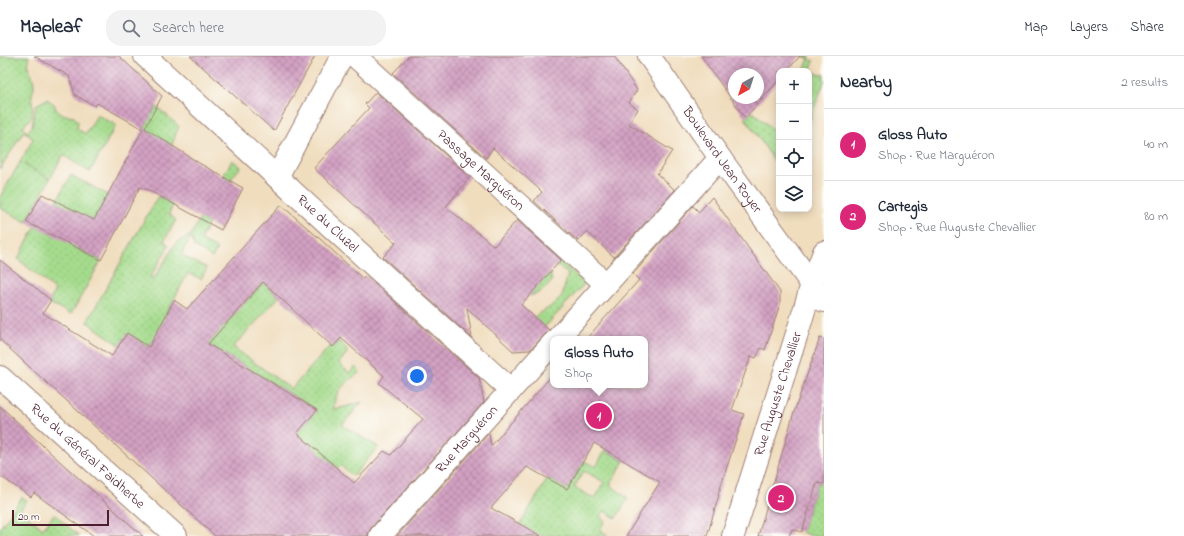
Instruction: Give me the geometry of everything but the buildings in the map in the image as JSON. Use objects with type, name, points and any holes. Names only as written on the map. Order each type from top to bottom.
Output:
[{"type":"street","name":"Rue du Cluzel","points":[[145,56],[511,390]]},
{"type":"street","points":[[277,177],[342,56]]},
{"type":"street","name":"Passage Marguéron","points":[[354,56],[606,284]]},
{"type":"street","name":"Boulevard Jean Royer","points":[[649,56],[720,158],[818,293]]},
{"type":"street","points":[[560,336],[720,158]]},
{"type":"street","name":"Rue Auguste Chevallier","points":[[733,536],[796,338],[818,293],[824,252]]},
{"type":"street","name":"Rue Marguéron","points":[[380,536],[550,346]]},
{"type":"street","name":"Rue du Général Faidherbe","points":[[0,377],[176,536]]},
{"type":"green space","points":[[0,56],[29,56],[29,68],[34,86],[32,95],[32,114],[30,120],[23,126],[27,133],[32,126],[36,105],[47,99],[54,104],[56,109],[61,114],[74,117],[78,122],[77,129],[86,134],[97,115],[116,125],[90,172],[63,155],[50,179],[20,162],[33,139],[24,131],[0,169]]},
{"type":"green space","points":[[803,56],[810,56],[809,59]]},
{"type":"green space","points":[[809,59],[814,61],[811,68],[805,68]]},
{"type":"green space","points":[[812,71],[820,75],[824,74],[824,82],[812,115]]},
{"type":"green space","points":[[156,106],[179,126],[168,155],[144,129]]},
{"type":"green space","points":[[753,112],[776,132],[776,163],[745,118]]},
{"type":"green space","points":[[232,160],[241,167],[233,176],[200,240],[217,249],[212,258],[194,246],[191,236],[181,255],[207,268],[201,279],[188,273],[165,316],[161,354],[128,334],[120,345],[87,322],[158,196],[173,205],[169,214],[176,220],[164,241],[169,245],[150,278],[153,280],[176,243],[191,235]]},
{"type":"green space","points":[[20,162],[50,179],[26,222],[0,208],[0,197]]},
{"type":"green space","points":[[71,175],[108,195],[78,249],[101,261],[71,314],[49,303],[55,290],[18,259],[39,220],[51,211]]},
{"type":"green space","points":[[560,261],[585,283],[545,327],[534,317],[550,307],[562,296],[568,274],[556,265]]},
{"type":"green space","points":[[550,272],[552,281],[542,291],[522,297]]},
{"type":"green space","points":[[263,283],[279,297],[233,347],[291,389],[331,345],[334,347],[339,341],[346,348],[347,353],[339,363],[349,373],[355,367],[360,372],[346,383],[338,392],[334,403],[334,410],[362,402],[342,425],[378,447],[353,476],[341,466],[338,469],[330,461],[316,476],[284,448],[317,410],[208,344]]},
{"type":"green space","points":[[512,421],[562,454],[548,478],[510,424]]},
{"type":"green space","points":[[605,450],[624,461],[610,485],[628,498],[616,518],[604,511],[600,517],[605,521],[600,530],[609,536],[513,536],[548,478],[567,489],[584,461],[596,467]],"holes":[[[584,471],[604,482],[595,499],[574,487]]]},
{"type":"green space","points":[[817,483],[824,484],[824,536],[811,536],[802,532]]},
{"type":"green space","points":[[22,497],[27,500],[20,510],[43,529],[54,514],[79,536],[0,536],[0,528]]},
{"type":"place","name":"Gloss Auto","points":[[599,416]]},
{"type":"place","name":"Cartegis","points":[[781,498]]}]
